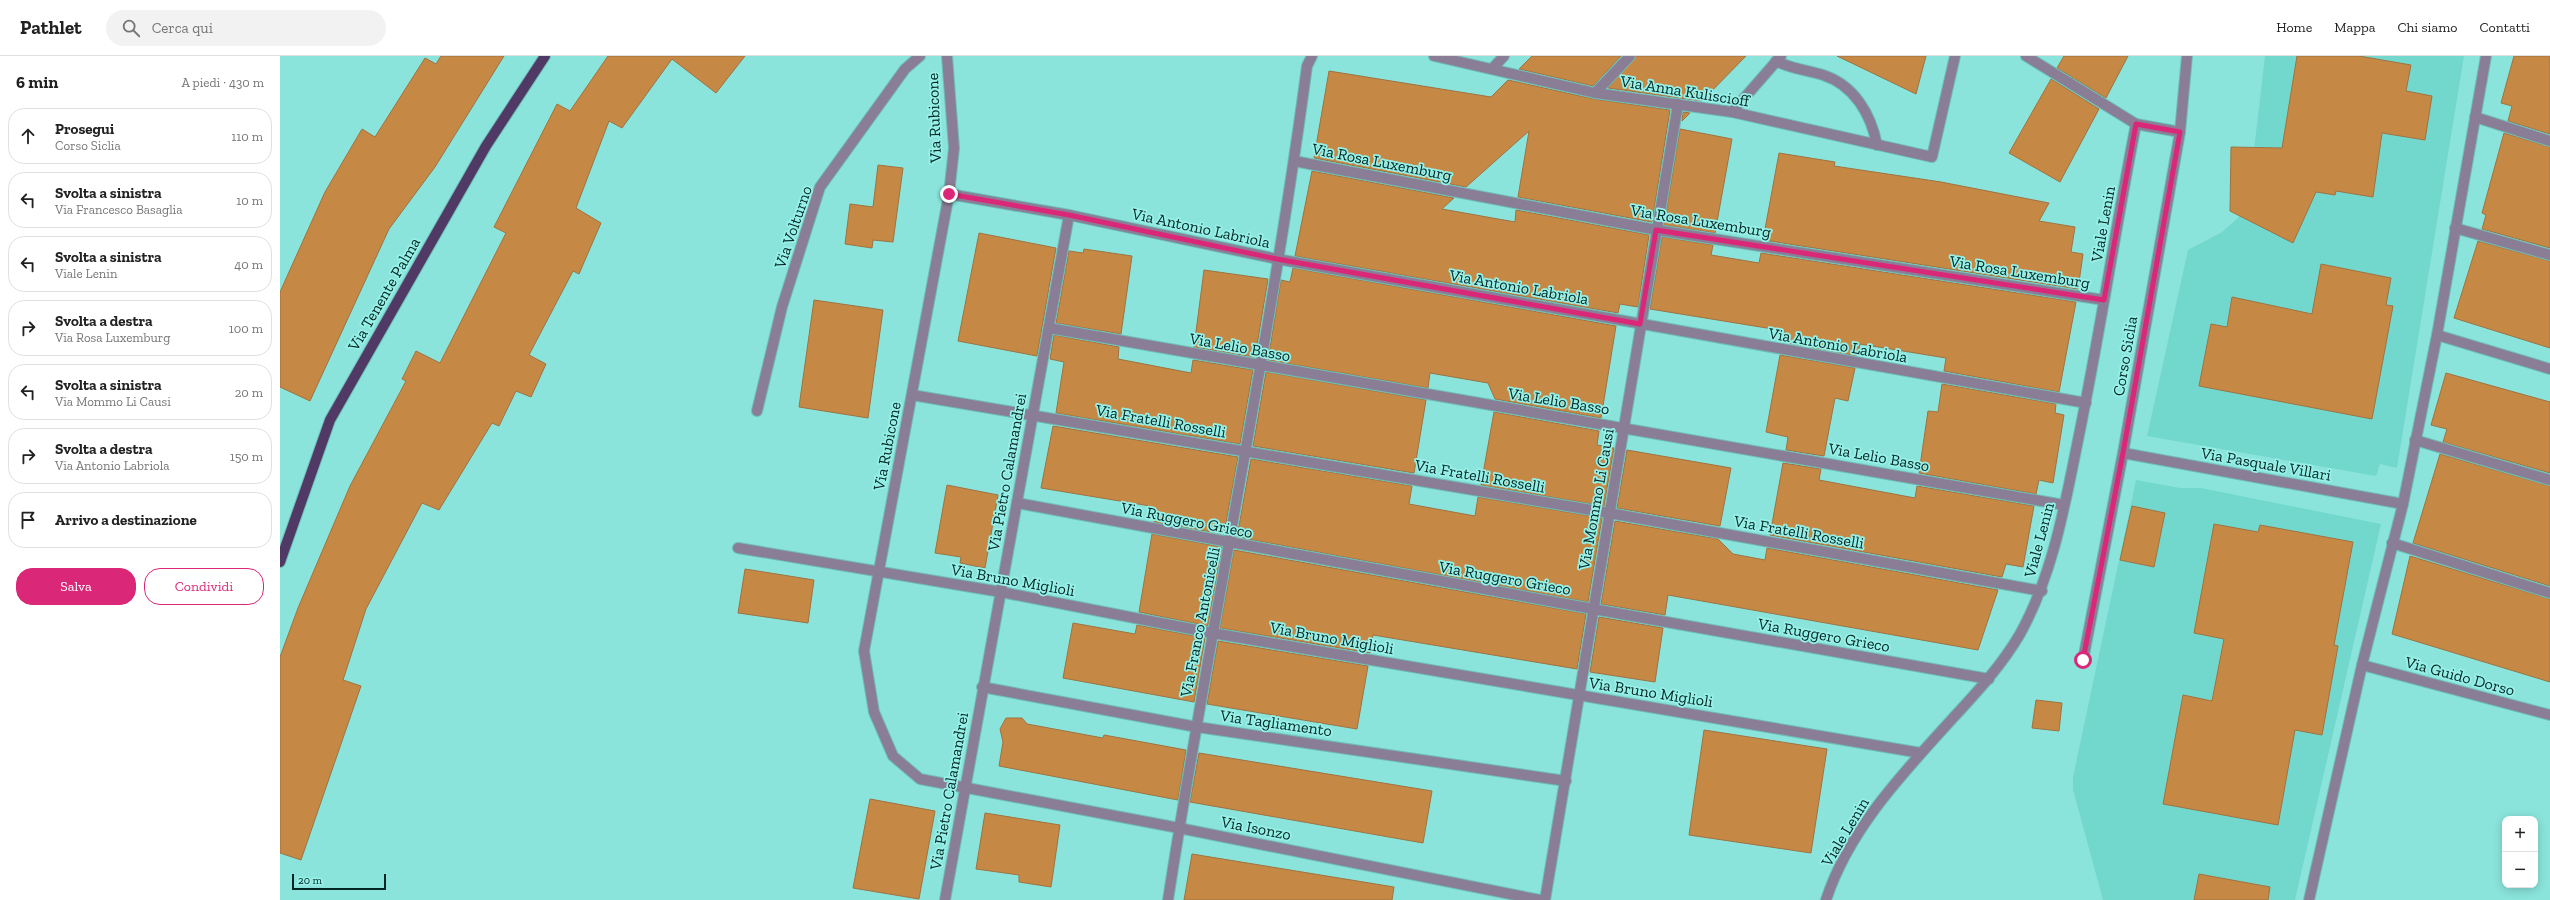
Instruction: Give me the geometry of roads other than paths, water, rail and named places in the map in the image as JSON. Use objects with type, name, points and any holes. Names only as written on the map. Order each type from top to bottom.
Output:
[{"type":"main road","name":"Via Tenente Palma","points":[[280,562],[330,420],[486,146],[545,56]]},
{"type":"street","name":"Via Volturno","points":[[757,411],[782,307],[820,187],[905,69],[920,56]]},
{"type":"street","name":"Via Rubicone","points":[[947,56],[954,148],[949,194],[864,651],[874,712],[893,756],[920,779],[966,786]]},
{"type":"street","name":"Via Franco Antonicelli","points":[[1168,900],[1212,632],[1247,452],[1294,161],[1307,66],[1312,56]]},
{"type":"street","name":"Via Anna Kuliscioff","points":[[1434,56],[1595,93],[1732,112],[1932,156],[1955,56]]},
{"type":"street","points":[[1492,69],[1504,56]]},
{"type":"street","points":[[1595,93],[1630,56]]},
{"type":"street","points":[[2026,56],[2136,124],[2180,132]]},
{"type":"street","name":"Corso Siclia","points":[[2083,660],[2123,453],[2180,132],[2187,56]]},
{"type":"street","points":[[2309,900],[2362,665],[2403,504],[2437,335],[2486,56]]},
{"type":"street","points":[[1732,112],[1778,58],[1789,68],[1824,75],[1842,84],[1855,96],[1866,111],[1873,127],[1877,145]]},
{"type":"street","name":"Via Mommo Li Causi","points":[[1545,900],[1640,324],[1678,104]]},
{"type":"street","points":[[2475,117],[2550,141]]},
{"type":"street","name":"Viale Lenin","points":[[1826,900],[1832,882],[1869,816],[1921,753],[1988,679],[2019,636],[2042,591],[2064,505],[2086,403],[2136,124]]},
{"type":"street","name":"Via Rosa Luxemburg","points":[[1294,161],[1656,230],[2104,300]]},
{"type":"street","name":"Via Antonio Labriola","points":[[949,194],[1069,215],[1277,259],[2086,403]]},
{"type":"street","name":"Via Pietro Calamandrei","points":[[945,900],[982,687],[1001,592],[1069,215]]},
{"type":"street","points":[[2456,228],[2550,255]]},
{"type":"street","name":"Via Lelio Basso","points":[[1049,328],[1260,366],[1624,427],[2064,505]]},
{"type":"street","points":[[2437,335],[2550,369]]},
{"type":"street","name":"Via Fratelli Rosselli","points":[[912,395],[1033,414],[1247,452],[1609,513],[2042,591]]},
{"type":"street","points":[[2415,440],[2550,480]]},
{"type":"street","name":"Via Pasquale Villari","points":[[2123,453],[2403,504]]},
{"type":"street","name":"Via Ruggero Grieco","points":[[1017,503],[1230,544],[1988,679]]},
{"type":"street","points":[[2392,543],[2550,593]]},
{"type":"street","name":"Via Bruno Miglioli","points":[[738,548],[1001,592],[1212,632],[1921,753]]},
{"type":"street","name":"Via Guido Dorso","points":[[2362,665],[2550,715]]},
{"type":"street","name":"Via Tagliamento","points":[[982,687],[1197,727],[1566,780]]},
{"type":"street","name":"Via Isonzo","points":[[966,786],[1540,900]]}]
